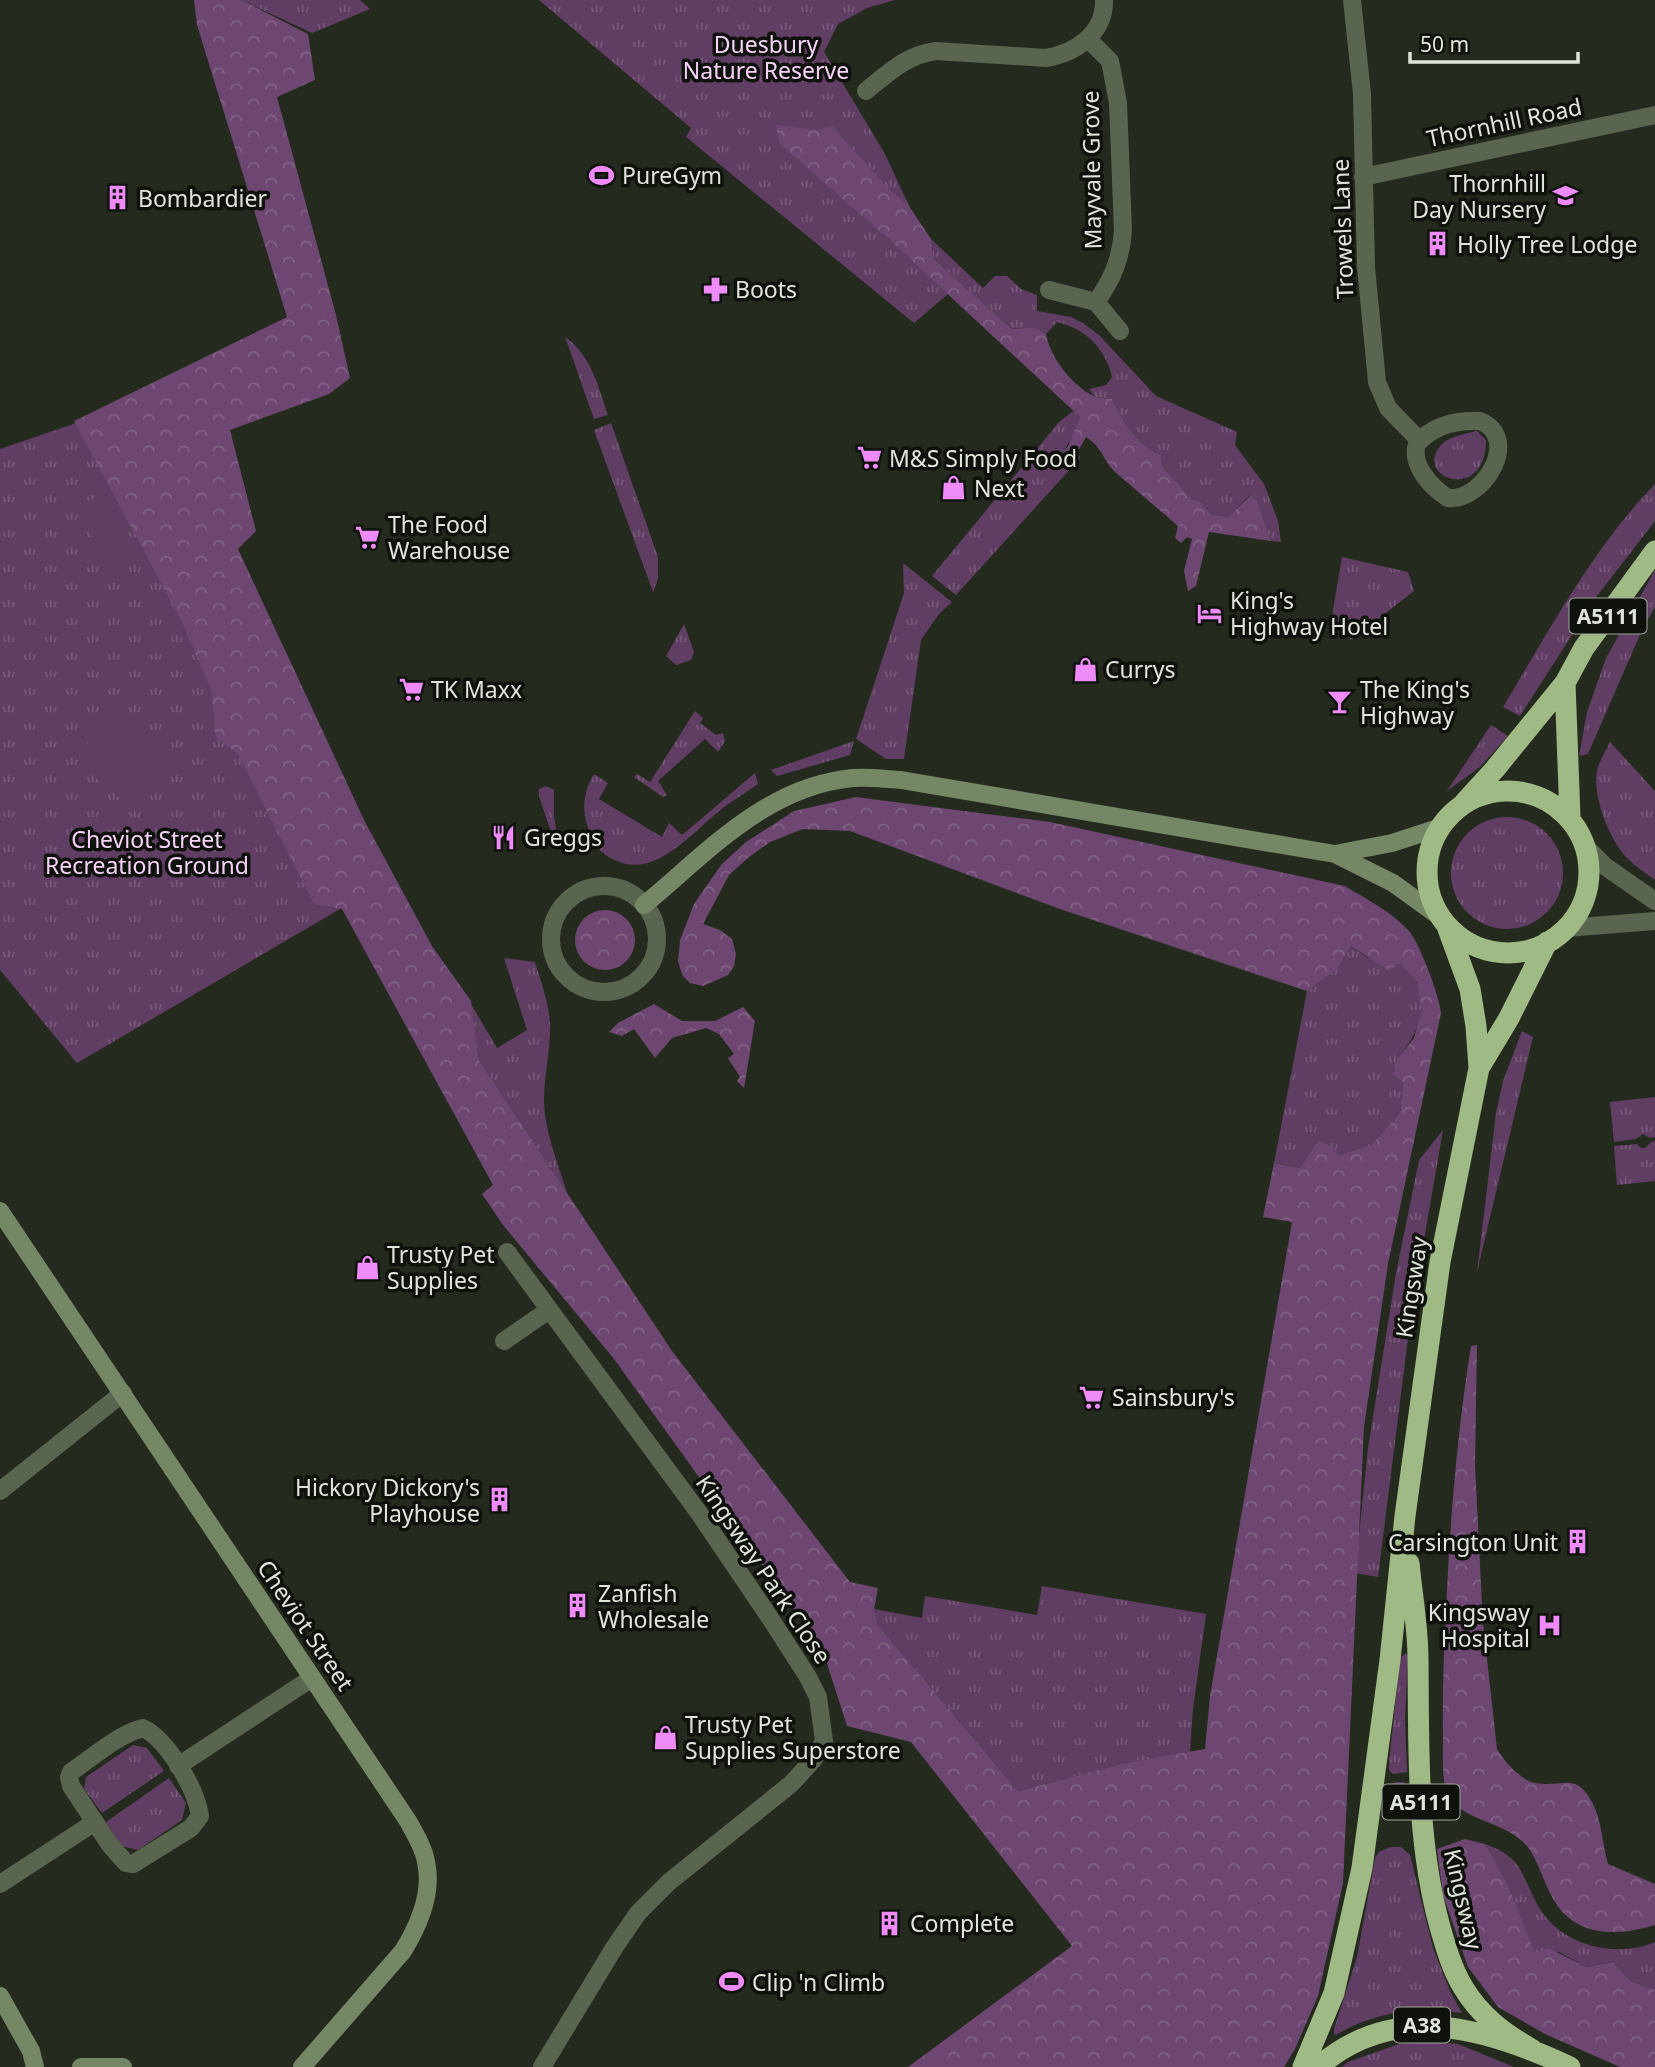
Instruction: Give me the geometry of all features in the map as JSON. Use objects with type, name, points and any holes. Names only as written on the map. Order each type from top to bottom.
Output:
[{"type":"highway","name":"A5111","points":[[1565,683],[1570,817],[1584,845],[1588,882],[1585,897],[1566,928],[1534,949],[1518,952],[1493,951],[1468,944],[1442,922],[1429,895],[1427,861],[1438,828],[1495,769],[1565,683],[1584,648],[1655,551]]},
{"type":"highway","points":[[1464,803],[1509,793],[1530,796],[1570,817]]},
{"type":"highway","name":"Kingsway","points":[[1303,2067],[1334,1993],[1362,1868],[1390,1660],[1405,1516],[1440,1262],[1479,1068],[1471,989],[1442,922]]},
{"type":"highway","name":"Kingsway","points":[[1479,1068],[1516,1006],[1547,942]]},
{"type":"highway","name":"Kingsway","points":[[1405,1516],[1418,1655],[1423,1832],[1435,1909],[1453,1967],[1463,1988],[1485,2017],[1507,2035],[1533,2050]]},
{"type":"highway","name":"A38","points":[[1318,2067],[1332,2054],[1364,2036],[1417,2025],[1454,2028],[1494,2037],[1533,2050],[1570,2067]]},
{"type":"street","points":[[866,91],[893,68],[921,53],[936,51],[1046,58],[1064,55],[1088,39],[1100,24],[1104,0]]},
{"type":"street","name":"Trowels Lane","points":[[1352,0],[1362,94],[1366,267],[1377,382],[1388,408],[1420,440]]},
{"type":"street","name":"Mayvale Grove","points":[[1088,39],[1110,61],[1118,103],[1123,232],[1116,267],[1096,302]]},
{"type":"street","name":"Thornhill Road","points":[[1363,177],[1655,116]]},
{"type":"street","points":[[1049,290],[1096,302],[1120,331]]},
{"type":"street","points":[[1480,421],[1493,429],[1500,444],[1496,460],[1483,481],[1462,497],[1455,499],[1443,495],[1427,479],[1415,456],[1420,440],[1437,428],[1458,422],[1480,421]]},
{"type":"street","points":[[644,905],[703,854],[763,808],[809,788],[852,778],[901,780],[1335,854],[1392,883],[1442,922]]},
{"type":"street","points":[[1335,854],[1392,843],[1438,828]]},
{"type":"street","points":[[1584,845],[1606,867],[1655,901]]},
{"type":"street","points":[[602,886],[625,891],[644,905],[653,918],[656,949],[651,964],[634,983],[622,989],[597,992],[584,988],[564,974],[553,953],[551,942],[555,920],[565,903],[581,892],[602,886]]},
{"type":"street","points":[[1566,928],[1655,921]]},
{"type":"street","name":"Cheviot Street","points":[[0,1211],[408,1821],[426,1862],[427,1881],[422,1913],[403,1951],[302,2067]]},
{"type":"street","name":"Kingsway Park Close","points":[[507,1252],[699,1513],[808,1676],[818,1697],[824,1741],[813,1760],[791,1784],[669,1882],[638,1913],[542,2067]]},
{"type":"street","points":[[504,1341],[550,1310]]},
{"type":"street","points":[[0,1491],[123,1393]]},
{"type":"street","points":[[178,1766],[312,1678]]},
{"type":"street","points":[[143,1728],[155,1737],[178,1766],[190,1786],[200,1816],[191,1828],[133,1864],[126,1864],[119,1857],[95,1822],[71,1786],[71,1772],[132,1731],[143,1728]]},
{"type":"street","points":[[0,1884],[95,1822]]},
{"type":"street","points":[[0,1996],[31,2051],[35,2067]]},
{"type":"street","points":[[81,2067],[123,2067]]},
{"type":"green space","points":[[194,0],[241,0],[308,34],[315,80],[277,97],[336,315],[350,378],[329,394],[230,430],[256,531],[238,549],[365,822],[432,946],[471,1001],[479,1060],[672,1351],[850,1582],[878,1588],[874,1609],[878,1625],[1018,1791],[1125,1763],[1205,1749],[1210,1696],[1292,1222],[1263,1217],[1274,1163],[1300,1168],[1318,1140],[1330,1145],[1339,1156],[1371,1145],[1400,1113],[1403,1082],[1393,1075],[1397,1059],[1414,1038],[1422,1010],[1417,982],[1401,963],[1388,970],[1351,946],[1337,970],[1307,991],[1060,909],[850,831],[803,829],[770,842],[729,875],[703,924],[720,930],[732,939],[736,954],[734,966],[728,975],[703,986],[690,983],[683,976],[678,962],[680,940],[694,904],[721,865],[746,842],[794,811],[856,797],[1050,822],[1345,886],[1395,918],[1409,931],[1418,947],[1433,983],[1441,1013],[1388,1264],[1364,1427],[1343,1883],[1318,1996],[1295,2049],[1284,2067],[908,2067],[1072,1946],[911,1742],[847,1726],[822,1648],[614,1359],[503,1225],[482,1194],[493,1185],[342,909],[314,904],[238,754],[215,736],[212,692],[182,622],[74,421],[287,317],[197,25]]},
{"type":"green space","points":[[241,0],[360,0],[370,9],[312,33]]},
{"type":"green space","name":"Duesbury Nature Reserve","points":[[539,0],[895,0],[867,8],[838,24],[824,52],[885,154],[910,208],[883,234],[948,294],[914,323],[686,137],[691,128]]},
{"type":"green space","points":[[776,125],[817,130],[832,126],[889,189],[909,206],[931,239],[933,258],[1012,329],[1035,327],[1046,334],[1052,352],[1070,378],[1094,396],[1112,399],[1132,432],[1145,446],[1161,455],[1163,468],[1190,499],[1200,501],[1211,514],[1228,517],[1251,495],[1257,500],[1271,541],[1209,532],[1196,586],[1188,591],[1184,571],[1192,539],[1187,537],[1181,543],[1175,538],[1178,526],[1115,472],[1096,445],[1086,437],[1078,451],[1080,458],[1073,466],[1060,463],[1058,458],[1068,446],[1080,417],[883,234],[779,143]]},
{"type":"green space","points":[[931,239],[983,288],[995,276],[1007,276],[1021,289],[1037,295],[1037,311],[1071,317],[1099,335],[1156,396],[1237,432],[1235,445],[1264,484],[1278,521],[1281,542],[1271,541],[1257,500],[1250,495],[1228,517],[1211,514],[1200,501],[1190,499],[1163,468],[1161,455],[1145,446],[1132,432],[1112,399],[1095,397],[1089,389],[1106,385],[1112,377],[1105,357],[1093,341],[1077,329],[1057,322],[1046,334],[1035,327],[1012,329],[933,258]]},
{"type":"green space","points":[[565,337],[574,344],[587,362],[608,415],[594,419]]},
{"type":"green space","points":[[1073,411],[1080,417],[1071,439],[1058,458],[1067,466],[1073,466],[956,595],[932,576],[1059,422]]},
{"type":"green space","name":"Cheviot Street Recreation Ground","points":[[88,419],[340,909],[77,1063],[0,970],[0,449]]},
{"type":"green space","points":[[611,423],[658,557],[658,579],[653,592],[594,430]]},
{"type":"green space","points":[[1477,431],[1486,440],[1483,460],[1475,472],[1464,478],[1453,479],[1442,475],[1436,467],[1435,457],[1441,445],[1453,437]]},
{"type":"green space","points":[[1655,484],[1655,521],[1597,596],[1520,716],[1503,707],[1591,563],[1632,509]]},
{"type":"green space","points":[[109,492],[134,548],[103,560],[79,505]]},
{"type":"green space","points":[[1342,557],[1408,572],[1414,591],[1351,640],[1332,616]]},
{"type":"green space","points":[[903,563],[952,602],[939,614],[921,640],[904,759],[886,759],[856,739],[904,593]]},
{"type":"green space","points":[[1655,570],[1655,607],[1642,630],[1588,754],[1579,756],[1587,712],[1606,658]]},
{"type":"green space","points":[[684,624],[694,652],[691,660],[676,665],[666,656]]},
{"type":"green space","points":[[119,708],[179,763],[136,812],[91,773],[87,738]]},
{"type":"green space","points":[[695,711],[703,718],[700,723],[716,735],[723,733],[725,741],[718,752],[705,739],[658,781],[667,795],[663,797],[634,777],[637,774],[650,782]]},
{"type":"green space","points":[[1491,725],[1508,736],[1480,767],[1447,791]]},
{"type":"green space","points":[[854,741],[850,755],[777,776],[771,770]]},
{"type":"green space","points":[[1610,742],[1655,791],[1655,880],[1634,865],[1622,852],[1604,819],[1596,782],[1600,760]]},
{"type":"green space","points":[[755,773],[758,784],[723,808],[672,851],[645,864],[631,865],[608,857],[595,844],[588,827],[584,804],[594,774],[608,783],[599,799],[662,837],[669,823],[682,835]]},
{"type":"green space","points":[[546,786],[554,790],[554,817],[559,845],[556,847],[539,796],[539,789]]},
{"type":"green space","points":[[1507,817],[1528,822],[1546,834],[1558,852],[1563,873],[1558,894],[1546,912],[1528,924],[1507,929],[1486,924],[1468,912],[1456,894],[1451,873],[1456,852],[1468,834],[1486,822]]},
{"type":"green space","points":[[605,910],[622,915],[630,923],[635,940],[630,957],[622,965],[605,970],[588,965],[580,957],[575,940],[580,923],[588,915]]},
{"type":"green space","points":[[1351,946],[1367,957],[1401,963],[1421,991],[1422,1012],[1419,1022],[1397,1059],[1403,1082],[1400,1113],[1371,1145],[1339,1157],[1330,1145],[1318,1140],[1300,1168],[1274,1163],[1307,991],[1337,970]]},
{"type":"green space","points":[[504,958],[535,962],[544,993],[550,1024],[544,1092],[545,1115],[567,1193],[479,1060],[471,1004],[497,1048],[527,1030]]},
{"type":"green space","points":[[654,1004],[682,1021],[715,1021],[743,1007],[755,1021],[744,1088],[737,1081],[740,1077],[728,1058],[734,1054],[719,1034],[706,1028],[672,1038],[655,1058],[634,1029],[622,1036],[609,1032],[618,1023]]},
{"type":"green space","points":[[1522,1031],[1533,1037],[1477,1272],[1496,1113],[1503,1081]]},
{"type":"green space","points":[[1655,1097],[1655,1137],[1650,1138],[1643,1134],[1636,1139],[1614,1142],[1610,1102]]},
{"type":"green space","points":[[1443,1130],[1411,1315],[1378,1577],[1355,1573],[1368,1448],[1396,1273],[1419,1160]]},
{"type":"green space","points":[[1655,1141],[1655,1181],[1617,1185],[1614,1146],[1637,1144],[1645,1148]]},
{"type":"green space","points":[[1477,1345],[1475,1465],[1483,1623],[1497,1749],[1513,1770],[1525,1779],[1545,1784],[1574,1784],[1586,1792],[1598,1816],[1608,1864],[1655,1884],[1655,1925],[1642,1929],[1600,1931],[1575,1922],[1564,1914],[1555,1902],[1534,1856],[1521,1840],[1500,1827],[1467,1813],[1447,1794],[1443,1770],[1443,1705],[1450,1544],[1466,1379],[1471,1346]]},
{"type":"green space","points":[[1042,1586],[1206,1614],[1190,1752],[1125,1763],[1018,1791],[878,1625],[874,1609],[922,1618],[925,1596],[1037,1615]]},
{"type":"green space","points":[[1406,1653],[1407,1772],[1393,1774],[1389,1770],[1389,1763],[1400,1658]]},
{"type":"green space","points":[[133,1745],[147,1748],[164,1771],[102,1813],[84,1789],[86,1777]]},
{"type":"green space","points":[[169,1778],[186,1803],[182,1820],[138,1850],[121,1846],[106,1822]]},
{"type":"green space","points":[[1404,1782],[1407,1800],[1402,1818],[1393,1820],[1382,1811],[1387,1786]]},
{"type":"green space","points":[[1465,1839],[1485,1844],[1513,1897],[1534,1952],[1548,1948],[1587,1967],[1613,1962],[1631,1981],[1655,1990],[1655,2067],[1620,2067],[1545,2034],[1498,2007],[1468,1967],[1443,1895],[1437,1849]]},
{"type":"green space","points":[[1485,1844],[1499,1850],[1516,1864],[1542,1912],[1564,1934],[1593,1946],[1609,1949],[1640,1947],[1655,1942],[1655,1990],[1631,1981],[1613,1962],[1587,1967],[1559,1952],[1534,1953],[1513,1897]]},
{"type":"green space","points":[[1390,1847],[1401,1847],[1410,1855],[1433,1948],[1462,2013],[1428,2010],[1392,2013],[1358,2024],[1336,2035],[1334,2029],[1357,1957],[1375,1858],[1379,1852]]},
{"type":"green space","points":[[1399,2044],[1458,2044],[1514,2067],[1342,2067],[1348,2062]]},
{"type":"place","name":"PureGym","points":[[602,175]]},
{"type":"place","name":"Thornhill Day Nursery","points":[[1566,196]]},
{"type":"place","name":"Bombardier","points":[[118,198]]},
{"type":"place","name":"Holly Tree Lodge","points":[[1437,244]]},
{"type":"place","name":"Boots","points":[[715,289]]},
{"type":"place","name":"M&S Simply Food","points":[[869,458]]},
{"type":"place","name":"Next","points":[[954,488]]},
{"type":"place","name":"The Food Warehouse","points":[[368,537]]},
{"type":"place","name":"King's Highway Hotel","points":[[1210,613]]},
{"type":"place","name":"Currys","points":[[1085,669]]},
{"type":"place","name":"TK Maxx","points":[[411,689]]},
{"type":"place","name":"The King's Highway","points":[[1340,702]]},
{"type":"place","name":"Greggs","points":[[504,837]]},
{"type":"place","name":"Trusty Pet Supplies","points":[[367,1267]]},
{"type":"place","name":"Sainsbury's","points":[[1092,1397]]},
{"type":"place","name":"Hickory Dickory's Playhouse","points":[[500,1500]]},
{"type":"place","name":"Carsington Unit","points":[[1578,1542]]},
{"type":"place","name":"Zanfish Wholesale","points":[[578,1606]]},
{"type":"place","name":"Kingsway Hospital","points":[[1550,1625]]},
{"type":"place","name":"Trusty Pet Supplies Superstore","points":[[665,1737]]},
{"type":"place","name":"Complete","points":[[890,1923]]},
{"type":"place","name":"Clip 'n Climb","points":[[732,1982]]}]
